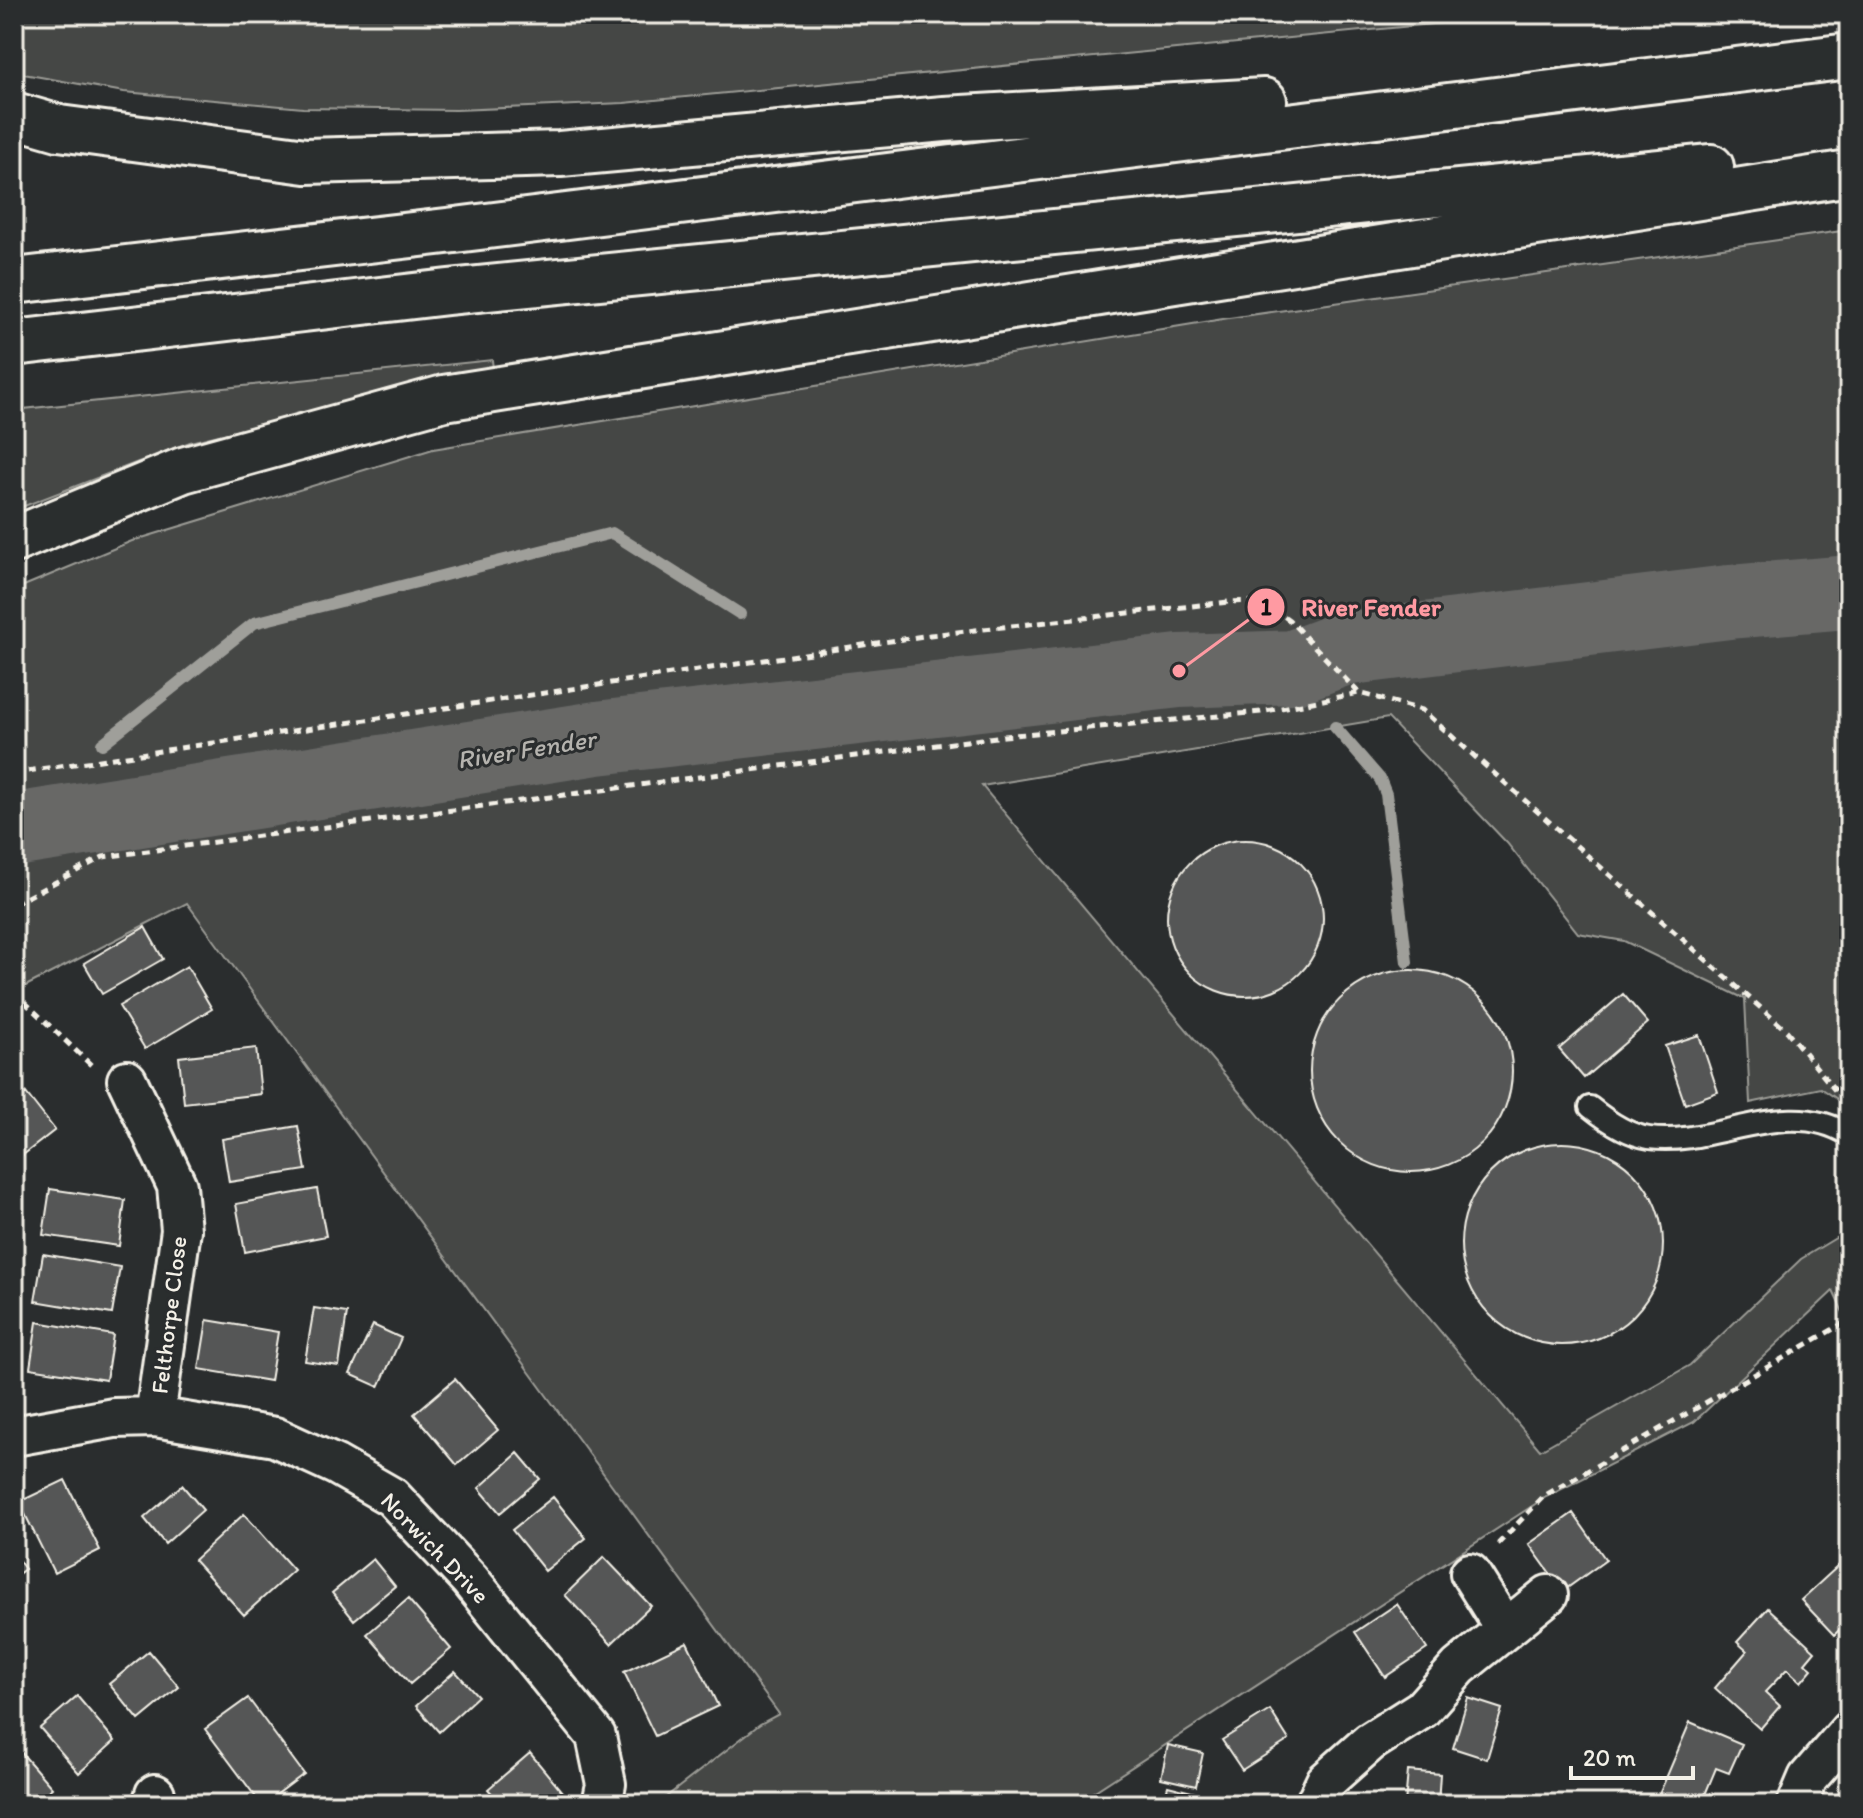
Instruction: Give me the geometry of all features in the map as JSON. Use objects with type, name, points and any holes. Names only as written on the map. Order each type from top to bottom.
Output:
[{"type":"highway","points":[[14,281],[455,230],[1849,56]]},
{"type":"highway","points":[[14,115],[59,128],[306,161],[560,154],[944,119],[1653,79]]},
{"type":"highway","points":[[14,343],[448,292],[1849,154]]},
{"type":"highway","points":[[14,540],[183,470],[444,398],[1849,173]]},
{"type":"street","name":"Felthorpe Close","points":[[127,1080],[177,1186],[181,1230],[155,1417]]},
{"type":"street","name":"Norwich Drive","points":[[14,1436],[114,1418],[155,1417],[275,1437],[336,1465],[392,1497],[470,1580],[596,1736],[606,1784],[602,1804]]},
{"type":"street","points":[[1470,1573],[1505,1629]]},
{"type":"street","points":[[1315,1804],[1326,1781],[1370,1742],[1422,1709],[1459,1667],[1548,1595]]},
{"type":"street","points":[[1797,1804],[1808,1778],[1849,1731]]},
{"type":"lane","points":[[1590,1107],[1609,1122],[1647,1138],[1681,1139],[1764,1121],[1802,1121],[1843,1131]]},
{"type":"path","points":[[14,773],[930,635],[1228,602],[1264,601],[1289,620],[1359,693]]},
{"type":"path","points":[[14,904],[103,857],[1004,736],[1261,712],[1359,693],[1422,710],[1787,1031],[1839,1094],[1843,1131]]},
{"type":"path","points":[[14,992],[106,1079],[127,1080]]},
{"type":"path","points":[[1470,1573],[1544,1496],[1849,1320]]},
{"type":"shaded area","points":[[14,14],[1535,14],[624,103],[456,110],[303,108],[124,92],[18,73],[14,72]]},
{"type":"shaded area","points":[[1849,230],[1849,1107],[1821,1088],[1750,1103],[1745,999],[1624,941],[1578,933],[1507,843],[1388,718],[982,786],[1540,1450],[1690,1365],[1801,1259],[1849,1230],[1849,1325],[1833,1291],[1694,1422],[1546,1497],[1075,1804],[657,1804],[760,1724],[779,1714],[187,903],[14,992],[14,590],[132,541],[433,449],[1229,318]]},
{"type":"shaded area","points":[[492,360],[493,369],[190,442],[14,510],[14,410]]},
{"type":"building","points":[[1245,840],[1275,846],[1300,863],[1317,888],[1323,918],[1317,948],[1300,973],[1275,990],[1245,996],[1215,990],[1190,973],[1173,948],[1167,918],[1173,888],[1190,863],[1215,846]]},
{"type":"building","points":[[145,927],[163,959],[102,994],[84,963]]},
{"type":"building","points":[[187,966],[212,1009],[145,1049],[119,1006]]},
{"type":"building","points":[[1411,970],[1450,978],[1482,1000],[1504,1032],[1512,1071],[1504,1110],[1482,1142],[1450,1164],[1411,1172],[1372,1164],[1340,1142],[1318,1110],[1310,1071],[1318,1032],[1340,1000],[1372,978]]},
{"type":"building","points":[[1623,994],[1648,1023],[1584,1078],[1559,1049]]},
{"type":"building","points":[[1699,1035],[1718,1092],[1685,1104],[1665,1046]]},
{"type":"building","points":[[256,1048],[261,1094],[184,1103],[179,1057]]},
{"type":"building","points":[[26,1093],[55,1130],[14,1162],[14,1102]]},
{"type":"building","points":[[298,1126],[306,1170],[229,1182],[222,1139]]},
{"type":"building","points":[[1562,1143],[1601,1150],[1634,1172],[1656,1205],[1663,1244],[1656,1283],[1634,1316],[1601,1338],[1562,1345],[1523,1338],[1490,1316],[1468,1283],[1461,1244],[1468,1205],[1490,1172],[1523,1150]]},
{"type":"building","points":[[50,1189],[125,1200],[119,1246],[43,1235]]},
{"type":"building","points":[[317,1189],[326,1236],[245,1252],[236,1204]]},
{"type":"building","points":[[43,1254],[120,1267],[112,1314],[35,1301]]},
{"type":"building","points":[[314,1308],[347,1313],[339,1366],[305,1361]]},
{"type":"building","points":[[207,1320],[278,1332],[270,1381],[199,1369]]},
{"type":"building","points":[[37,1322],[113,1335],[106,1380],[30,1368]]},
{"type":"building","points":[[373,1325],[401,1338],[379,1387],[350,1374]]},
{"type":"building","points":[[455,1379],[498,1430],[457,1465],[414,1414]]},
{"type":"building","points":[[518,1453],[540,1479],[500,1513],[479,1488]]},
{"type":"building","points":[[65,1480],[100,1550],[54,1573],[19,1502]]},
{"type":"building","points":[[182,1485],[203,1510],[165,1544],[144,1518]]},
{"type":"building","points":[[553,1497],[586,1538],[545,1571],[512,1530]]},
{"type":"building","points":[[1573,1513],[1606,1560],[1563,1591],[1529,1544]]},
{"type":"building","points":[[244,1514],[294,1570],[244,1615],[194,1560]]},
{"type":"building","points":[[14,1554],[25,1569],[14,1577]]},
{"type":"building","points":[[1849,1556],[1849,1621],[1834,1635],[1801,1600]]},
{"type":"building","points":[[604,1557],[651,1606],[611,1644],[565,1595]]},
{"type":"building","points":[[373,1559],[395,1586],[354,1620],[332,1593]]},
{"type":"building","points":[[408,1599],[451,1649],[410,1684],[367,1634]]},
{"type":"building","points":[[1397,1604],[1427,1649],[1385,1677],[1355,1632]]},
{"type":"building","points":[[1768,1608],[1815,1651],[1805,1663],[1812,1669],[1801,1682],[1787,1669],[1765,1692],[1780,1706],[1760,1729],[1715,1688],[1747,1651],[1737,1642]]},
{"type":"building","points":[[687,1642],[718,1706],[655,1736],[624,1672]]},
{"type":"building","points":[[149,1651],[179,1687],[139,1720],[109,1684]]},
{"type":"building","points":[[455,1671],[478,1696],[439,1732],[416,1706]]},
{"type":"building","points":[[77,1696],[115,1741],[79,1773],[40,1728]]},
{"type":"building","points":[[248,1698],[304,1774],[264,1804],[205,1729]]},
{"type":"building","points":[[1468,1698],[1502,1709],[1487,1759],[1453,1748]]},
{"type":"building","points":[[1270,1710],[1289,1740],[1242,1770],[1222,1740]]},
{"type":"building","points":[[1690,1722],[1742,1744],[1729,1773],[1716,1768],[1704,1797],[1712,1800],[1711,1804],[1655,1804]]},
{"type":"building","points":[[1168,1745],[1203,1753],[1196,1786],[1161,1778]]},
{"type":"building","points":[[19,1750],[52,1788],[33,1804],[14,1804],[14,1754]]},
{"type":"building","points":[[530,1753],[563,1793],[550,1804],[501,1804],[488,1789]]},
{"type":"building","points":[[1408,1771],[1440,1774],[1438,1804],[1405,1804]]},
{"type":"building","points":[[1168,1786],[1215,1798],[1213,1804],[1163,1804]]},
{"type":"waterway","points":[[102,744],[254,623],[612,533],[740,614]]},
{"type":"waterway","name":"River Fender","points":[[14,830],[597,738],[1179,671],[1294,667],[1342,649],[1729,602],[1849,592]]},
{"type":"waterway","points":[[1294,667],[1308,694]]},
{"type":"waterway","points":[[1335,727],[1380,779],[1386,794],[1407,962]]},
{"type":"place","name":"River Fender","points":[[1179,671]]}]
